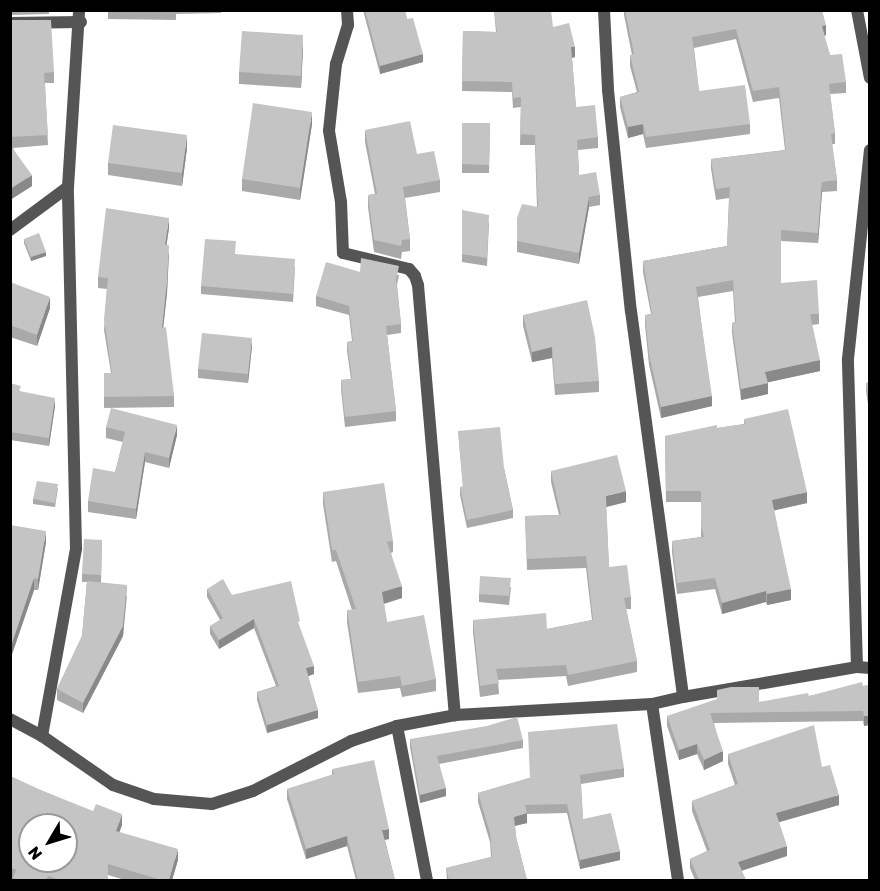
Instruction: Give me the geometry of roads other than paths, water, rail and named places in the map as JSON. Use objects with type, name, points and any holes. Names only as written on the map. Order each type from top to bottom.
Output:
[{"type":"street","points":[[347,10],[348,25],[336,64],[329,131],[341,202],[343,253],[409,270],[415,276],[418,285],[455,715]]},
{"type":"street","points":[[604,10],[608,90],[631,311],[683,697]]},
{"type":"street","points":[[856,10],[870,78]]},
{"type":"street","points":[[10,23],[80,16],[68,188],[76,548],[42,736]]},
{"type":"street","points":[[10,718],[42,736],[112,785],[154,799],[212,804],[252,791],[351,741],[397,726],[455,715],[652,705],[683,697],[863,668],[848,359],[870,150]]},
{"type":"street","points":[[10,230],[68,188]]},
{"type":"street","points":[[652,705],[678,880]]},
{"type":"street","points":[[397,726],[427,880]]}]
